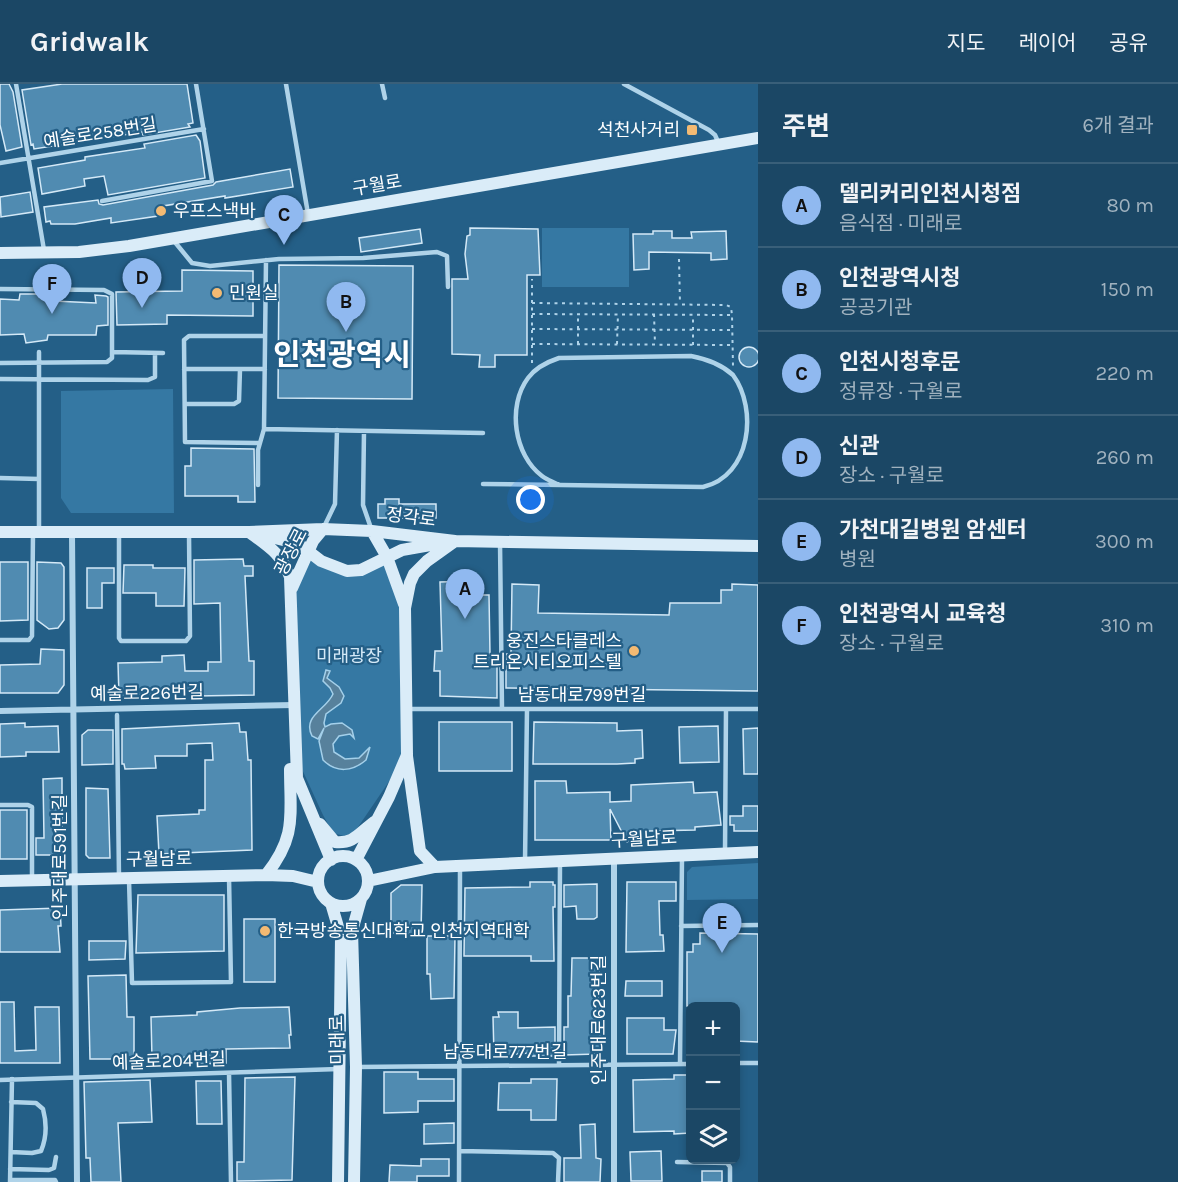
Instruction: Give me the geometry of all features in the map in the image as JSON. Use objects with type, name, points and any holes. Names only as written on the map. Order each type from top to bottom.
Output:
[{"type":"street","name":"구월로","points":[[0,253],[104,250],[758,138]]},
{"type":"street","name":"정각로","points":[[0,532],[249,532],[324,529],[372,531],[455,541]]},
{"type":"street","name":"광장로","points":[[291,592],[313,541],[324,529]]},
{"type":"street","points":[[372,531],[387,557],[405,608]]},
{"type":"street","name":"인주대로591번길","points":[[72,532],[77,1182]]},
{"type":"street","name":"정각로","points":[[249,532],[299,544],[321,561],[347,571],[361,570],[402,550],[455,541]]},
{"type":"street","points":[[249,532],[278,555],[286,564],[290,577],[297,778],[331,860]]},
{"type":"street","points":[[435,867],[420,851],[407,755],[405,709],[405,608],[414,574],[427,561],[455,541],[758,546]]},
{"type":"street","name":"예술로226번길","points":[[0,711],[294,705]]},
{"type":"street","points":[[266,875],[280,857],[290,832],[290,765],[295,754]]},
{"type":"street","points":[[356,860],[378,820],[407,755]]},
{"type":"street","points":[[312,815],[335,842],[344,843],[351,841],[378,820]]},
{"type":"street","name":"구월남로","points":[[368,881],[435,867],[758,852]]},
{"type":"street","points":[[343,857],[356,860],[365,869],[368,881],[361,899],[356,903],[343,906],[331,903],[322,894],[318,882],[322,869],[331,860],[343,857]]},
{"type":"street","name":"인주대로623번길","points":[[614,859],[614,1182]]},
{"type":"street","name":"구월남로","points":[[0,880],[266,875],[293,876],[318,882]]},
{"type":"street","name":"미래로","points":[[354,1182],[356,1067],[352,931],[361,899]]},
{"type":"street","name":"미래로","points":[[331,903],[341,937],[338,1182]]},
{"type":"lane","points":[[16,84],[44,253]]},
{"type":"lane","points":[[102,201],[212,181],[196,84]]},
{"type":"lane","points":[[286,84],[308,216]]},
{"type":"lane","points":[[382,84],[384,98]]},
{"type":"lane","points":[[624,84],[709,130],[715,135],[720,145]]},
{"type":"lane","name":"예술로258번길","points":[[0,163],[204,129]]},
{"type":"lane","points":[[172,239],[192,263],[210,266],[266,260],[363,258],[437,252],[447,256],[448,286]]},
{"type":"lane","points":[[258,485],[258,450],[264,429],[266,260]]},
{"type":"lane","points":[[0,289],[104,290],[112,294],[112,358],[107,362],[0,363]]},
{"type":"lane","points":[[260,443],[185,442],[184,340],[189,336],[265,336]]},
{"type":"lane","points":[[0,640],[30,640],[32,636],[39,479],[39,352]]},
{"type":"lane","points":[[112,352],[163,353]]},
{"type":"lane","points":[[0,379],[148,380],[155,377],[155,353]]},
{"type":"lane","points":[[483,484],[703,487],[724,478],[743,459],[748,447],[751,411],[743,387],[733,375],[718,364],[691,356],[559,358],[539,367],[522,387],[517,403],[516,423],[519,441],[532,466],[543,477],[559,485]]},
{"type":"lane","points":[[184,369],[265,369]]},
{"type":"lane","points":[[184,404],[234,404],[239,401],[240,369]]},
{"type":"lane","points":[[264,429],[483,433]]},
{"type":"lane","points":[[324,529],[335,504],[337,430]]},
{"type":"lane","points":[[364,431],[363,505],[372,531]]},
{"type":"lane","points":[[0,478],[39,479]]},
{"type":"lane","points":[[119,532],[119,638],[122,640],[186,640],[190,636],[189,532]]},
{"type":"lane","points":[[500,542],[502,709]]},
{"type":"lane","name":"남동대로799번길","points":[[405,709],[758,709]]},
{"type":"lane","points":[[525,863],[527,709]]},
{"type":"lane","points":[[725,854],[726,709]]},
{"type":"lane","points":[[117,715],[124,878],[132,983],[231,982],[229,876]]},
{"type":"lane","points":[[0,805],[32,807],[32,880]]},
{"type":"lane","points":[[680,1064],[682,855]]},
{"type":"lane","points":[[559,1065],[560,861]]},
{"type":"lane","points":[[459,1182],[460,866]]},
{"type":"lane","points":[[681,926],[758,926]]},
{"type":"lane","points":[[740,1063],[758,1063]]},
{"type":"lane","name":"남동대로777번길","points":[[356,1067],[686,1064]]},
{"type":"lane","name":"예술로204번길","points":[[0,1080],[339,1070]]},
{"type":"lane","points":[[229,1073],[231,1182]]},
{"type":"lane","points":[[12,1079],[10,1181],[48,1179],[56,1182]]},
{"type":"lane","points":[[10,1152],[32,1153],[41,1150],[46,1140],[46,1120],[43,1109],[36,1103],[11,1102]]},
{"type":"lane","points":[[459,1151],[553,1153],[559,1158],[558,1182]]},
{"type":"lane","points":[[10,1169],[49,1170],[54,1168],[56,1157]]},
{"type":"lane","points":[[677,1161],[727,1163],[730,1167],[730,1182]]},
{"type":"path","points":[[679,259],[680,304]]},
{"type":"path","points":[[532,279],[532,373]]},
{"type":"path","points":[[532,303],[726,305],[730,307],[732,315],[733,375]]},
{"type":"path","points":[[532,314],[732,315]]},
{"type":"path","points":[[578,314],[578,344]]},
{"type":"path","points":[[617,344],[618,314]]},
{"type":"path","points":[[654,314],[655,344]]},
{"type":"path","points":[[693,315],[693,345]]},
{"type":"path","points":[[532,329],[732,330]]},
{"type":"path","points":[[532,344],[732,345]]},
{"type":"green space","points":[[542,228],[629,228],[629,287],[542,287]]},
{"type":"green space","points":[[173,389],[174,513],[71,513],[61,498],[61,391]]},
{"type":"green space","name":"미래광장","points":[[309,550],[347,571],[387,557],[405,608],[407,755],[354,833],[344,836],[333,833],[295,754],[291,592]]},
{"type":"green space","points":[[758,863],[758,899],[687,900],[687,872],[692,867]]},
{"type":"shaded area","points":[[326,670],[330,671],[327,678],[339,687],[344,696],[341,703],[326,714],[325,727],[342,723],[352,730],[354,738],[350,734],[339,736],[333,744],[334,752],[345,759],[359,758],[370,747],[366,760],[350,769],[333,767],[323,760],[319,741],[324,728],[318,739],[312,736],[310,729],[312,718],[333,694],[323,681]]},
{"type":"building","points":[[0,84],[9,84],[13,92],[22,147],[6,151],[0,125]]},
{"type":"building","points":[[62,84],[187,84],[193,123],[188,124],[190,127],[143,135],[142,132],[34,149],[33,144],[31,145],[22,90]]},
{"type":"building","points":[[196,135],[200,141],[205,178],[108,195],[104,176],[84,179],[85,186],[42,194],[38,168],[85,160],[85,157],[145,148],[144,144]]},
{"type":"building","points":[[290,169],[293,187],[157,207],[158,216],[111,223],[111,218],[75,224],[46,222],[44,207],[98,200],[99,204],[103,205]]},
{"type":"building","points":[[30,192],[33,212],[1,217],[0,197]]},
{"type":"building","points":[[470,228],[538,229],[540,275],[527,275],[527,355],[495,355],[495,367],[479,367],[480,355],[452,354],[452,279],[468,279],[465,254]]},
{"type":"building","points":[[420,229],[422,243],[361,252],[359,238]]},
{"type":"building","points":[[653,231],[672,231],[672,238],[692,238],[691,232],[726,231],[727,259],[711,260],[711,253],[649,252],[649,269],[634,270],[633,234],[653,234]]},
{"type":"building","points":[[279,265],[413,266],[412,399],[278,398]]},
{"type":"building","name":"민원실","points":[[182,270],[253,271],[253,316],[167,315],[167,324],[117,325],[116,292],[182,291]]},
{"type":"building","points":[[20,294],[52,294],[54,301],[96,303],[95,295],[106,296],[108,297],[108,325],[97,326],[96,335],[48,335],[47,340],[26,343],[24,334],[0,335],[0,299],[19,300]]},
{"type":"building","points":[[749,347],[756,350],[759,357],[756,364],[749,367],[742,364],[739,357],[742,350]]},
{"type":"building","points":[[191,448],[254,449],[255,502],[238,502],[238,496],[185,496],[185,466],[191,466]]},
{"type":"building","points":[[385,499],[399,499],[399,504],[436,504],[436,518],[378,518],[378,504],[385,504]]},
{"type":"building","points":[[243,559],[244,566],[253,566],[253,576],[245,576],[249,661],[254,661],[254,695],[196,696],[196,691],[160,692],[160,694],[119,698],[118,663],[162,662],[162,656],[184,655],[185,671],[208,671],[208,662],[221,662],[220,603],[194,604],[194,560]]},
{"type":"building","points":[[0,562],[28,562],[28,620],[0,621]]},
{"type":"building","points":[[37,562],[61,563],[64,567],[64,620],[58,628],[49,629],[37,620]]},
{"type":"building","points":[[124,565],[185,568],[184,606],[156,606],[156,593],[123,593]]},
{"type":"building","points":[[87,568],[114,568],[114,583],[102,583],[102,608],[87,608]]},
{"type":"building","points":[[478,581],[478,595],[489,595],[490,654],[497,654],[497,698],[440,696],[440,671],[434,671],[435,651],[442,651],[440,582]]},
{"type":"building","name":"웅진스타클레스 트리온시티오피스텔","points":[[512,584],[539,585],[538,613],[669,615],[670,603],[721,603],[721,590],[732,590],[732,584],[758,585],[758,691],[506,688],[506,654],[511,654]]},
{"type":"building","points":[[41,649],[64,650],[64,685],[58,693],[0,693],[0,665],[40,664]]},
{"type":"building","points":[[439,722],[512,722],[512,771],[439,771]]},
{"type":"building","points":[[534,722],[617,723],[617,731],[642,730],[643,758],[635,759],[635,763],[617,764],[533,764]]},
{"type":"building","points":[[25,723],[25,727],[58,726],[59,752],[26,752],[26,756],[0,757],[0,724]]},
{"type":"building","points":[[239,723],[240,732],[246,732],[248,760],[251,760],[252,850],[159,854],[157,816],[199,814],[199,810],[205,810],[205,760],[213,760],[212,743],[187,744],[187,756],[155,756],[156,768],[125,769],[122,764],[122,729]]},
{"type":"building","points":[[718,726],[719,762],[680,763],[679,727]]},
{"type":"building","points":[[758,728],[758,774],[744,774],[743,729]]},
{"type":"building","points":[[88,730],[113,730],[113,764],[82,765],[82,735]]},
{"type":"building","points":[[62,778],[62,850],[58,855],[36,855],[36,838],[44,838],[43,779]]},
{"type":"building","points":[[535,781],[566,781],[567,793],[610,792],[610,802],[631,801],[631,785],[693,782],[694,793],[717,792],[721,825],[695,827],[695,830],[649,831],[627,842],[610,809],[611,840],[535,840]]},
{"type":"building","points":[[86,788],[108,789],[110,858],[89,858],[86,855]]},
{"type":"building","points":[[743,806],[758,806],[758,831],[734,831],[734,825],[730,825],[730,816],[743,816]]},
{"type":"building","points":[[0,810],[27,810],[27,859],[0,859]]},
{"type":"building","points":[[530,882],[553,882],[555,885],[554,961],[531,961],[531,956],[464,956],[465,888],[530,887]]},
{"type":"building","points":[[627,882],[676,882],[676,901],[659,901],[660,935],[663,935],[664,951],[626,952]]},
{"type":"building","points":[[597,884],[597,917],[577,919],[576,906],[564,907],[564,885]]},
{"type":"building","points":[[401,885],[422,885],[421,934],[391,933],[391,893]]},
{"type":"building","points":[[138,895],[224,895],[224,951],[136,953]]},
{"type":"building","points":[[60,908],[61,926],[58,926],[60,952],[0,952],[0,910]]},
{"type":"building","points":[[244,919],[275,919],[275,982],[244,982]]},
{"type":"building","points":[[700,933],[758,934],[758,1042],[740,1041],[740,1002],[687,1002],[687,952],[693,952],[693,944],[700,944]]},
{"type":"building","points":[[427,936],[455,936],[454,998],[431,999],[430,974],[427,974]]},
{"type":"building","points":[[89,941],[126,941],[125,959],[89,960]]},
{"type":"building","points":[[572,958],[599,958],[600,1051],[597,1054],[564,1055],[564,1027],[568,1027]]},
{"type":"building","points":[[126,975],[127,1017],[134,1017],[134,1059],[90,1059],[88,976]]},
{"type":"building","points":[[626,981],[662,981],[662,996],[625,996]]},
{"type":"building","points":[[0,1002],[14,1002],[15,1051],[36,1050],[35,1007],[59,1007],[60,1063],[0,1063]]},
{"type":"building","points":[[289,1007],[290,1048],[226,1049],[226,1063],[199,1064],[198,1057],[152,1058],[151,1017],[197,1015],[197,1012],[240,1008]]},
{"type":"building","points":[[498,1012],[518,1012],[518,1028],[555,1027],[555,1056],[529,1056],[529,1053],[494,1056],[493,1017],[499,1017]]},
{"type":"building","points":[[627,1018],[664,1018],[664,1030],[676,1030],[673,1054],[627,1054]]},
{"type":"building","points":[[384,1072],[418,1072],[418,1079],[454,1079],[454,1101],[418,1101],[418,1112],[384,1113]]},
{"type":"building","points":[[674,1075],[686,1075],[686,1133],[674,1134],[674,1131],[634,1132],[633,1080],[674,1079]]},
{"type":"building","points":[[295,1077],[292,1180],[237,1181],[237,1162],[244,1162],[245,1078]]},
{"type":"building","points":[[531,1079],[557,1079],[556,1120],[531,1120],[531,1110],[498,1110],[499,1083],[531,1083]]},
{"type":"building","points":[[150,1080],[152,1122],[118,1123],[121,1182],[91,1182],[90,1158],[86,1158],[84,1082]]},
{"type":"building","points":[[196,1081],[221,1081],[222,1124],[197,1124]]},
{"type":"building","points":[[454,1123],[454,1143],[424,1144],[424,1124]]},
{"type":"building","points":[[595,1124],[596,1158],[601,1159],[600,1182],[564,1182],[564,1158],[581,1158],[580,1125]]},
{"type":"building","points":[[661,1151],[662,1181],[631,1181],[630,1152]]},
{"type":"building","points":[[421,1159],[449,1159],[449,1176],[417,1176],[417,1182],[389,1182],[390,1165],[421,1166]]},
{"type":"building","points":[[702,1171],[722,1171],[722,1182],[702,1182]]},
{"type":"place","name":"석천사거리","points":[[692,130]]},
{"type":"place","name":"우프스낵바","points":[[161,211]]},
{"type":"place","name":"인천시청후문","points":[[284,245]]},
{"type":"place","name":"민원실","points":[[217,293]]},
{"type":"place","name":"신관","points":[[142,308]]},
{"type":"place","name":"인천광역시 교육청","points":[[52,314]]},
{"type":"place","name":"인천광역시청","points":[[346,332]]},
{"type":"place","name":"델리커리인천시청점","points":[[465,619]]},
{"type":"place","name":"웅진스타클레스 트리온시티오피스텔","points":[[634,651]]},
{"type":"place","name":"한국방송통신대학교 인천지역대학","points":[[265,931]]},
{"type":"place","name":"가천대길병원 암센터","points":[[722,953]]},
{"type":"district","name":"인천광역시","points":[[342,355]]}]
